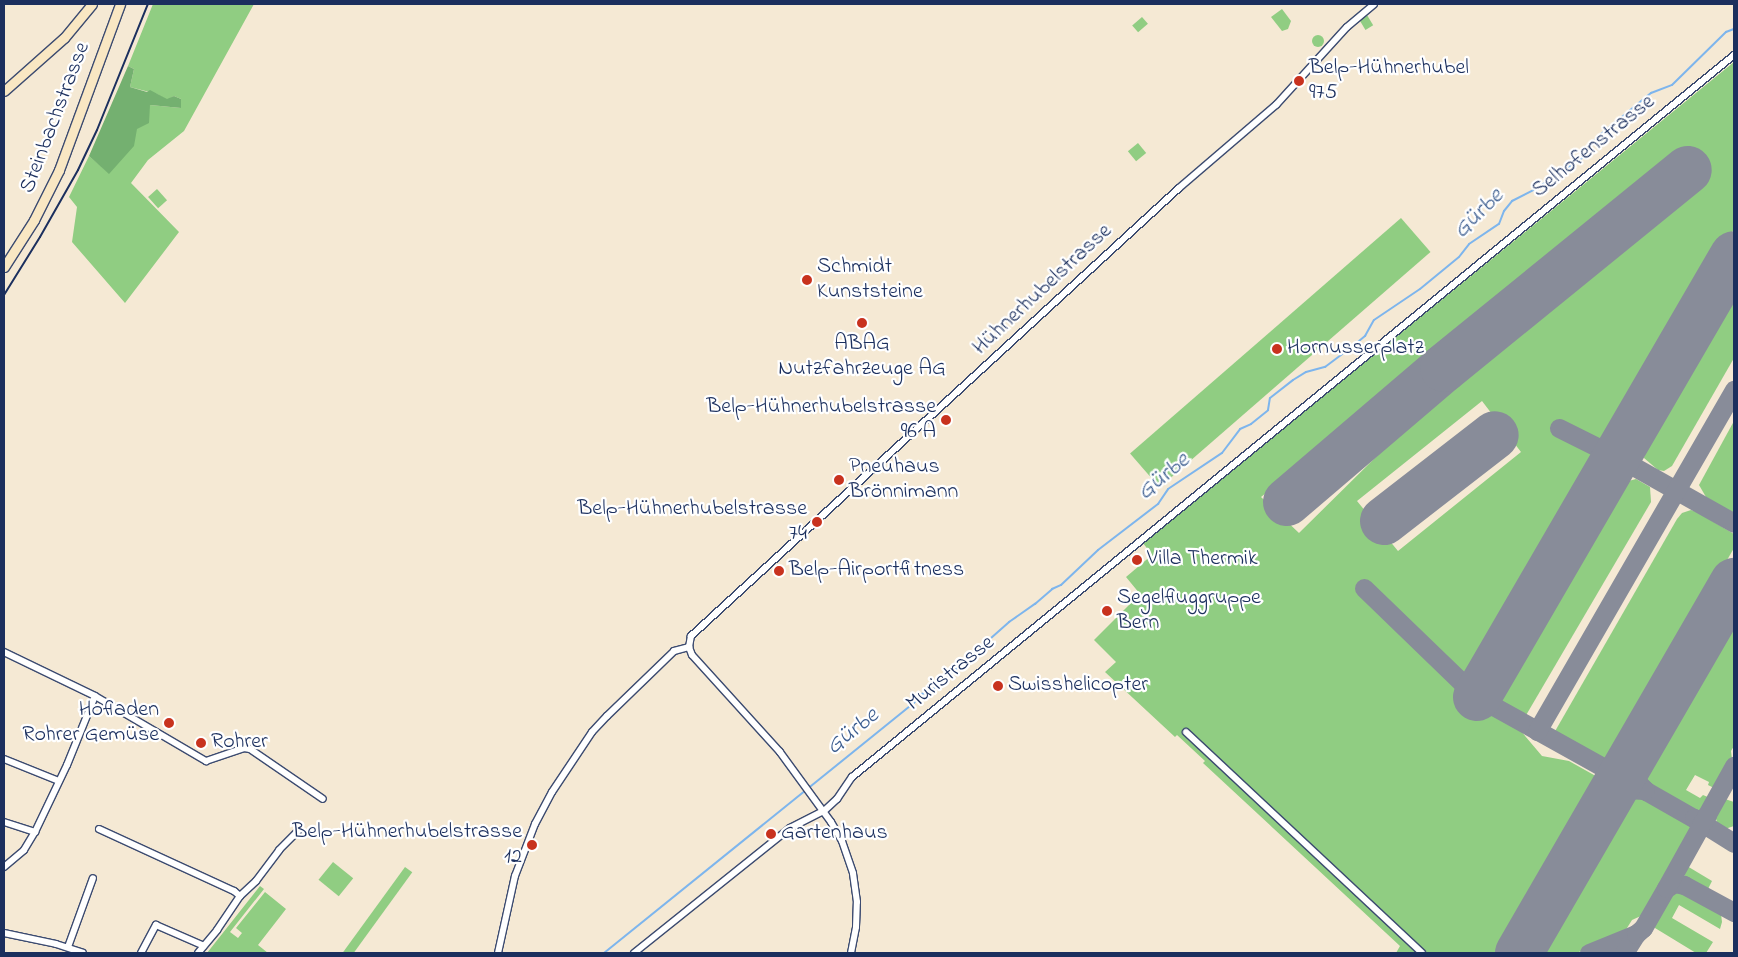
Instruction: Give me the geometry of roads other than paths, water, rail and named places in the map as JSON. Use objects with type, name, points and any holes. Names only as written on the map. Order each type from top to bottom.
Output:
[{"type":"main road","points":[[4,91],[64,38],[92,4]]},
{"type":"main road","name":"Steinbachstrasse","points":[[4,267],[34,220],[59,170],[120,4]]},
{"type":"street","name":"Hühnerhubelstrasse","points":[[688,648],[689,640],[695,631],[703,626],[1179,188],[1276,105],[1348,27],[1374,4]]},
{"type":"street","name":"Selhofenstrasse","points":[[1059,609],[1734,55]]},
{"type":"street","name":"Muristrasse","points":[[634,953],[790,828],[824,811],[837,799],[852,777],[1059,609]]},
{"type":"street","points":[[498,953],[514,876],[531,832],[552,792],[592,732],[607,716],[674,651],[688,648],[692,655],[780,752],[824,811],[842,841],[855,882],[857,913],[851,953]]},
{"type":"street","points":[[4,652],[94,696],[206,761],[244,748],[250,749],[322,799]]},
{"type":"street","points":[[4,867],[24,850],[35,832],[60,781],[94,696]]},
{"type":"street","points":[[1186,732],[1422,953]]},
{"type":"street","points":[[4,759],[60,781]]},
{"type":"street","points":[[4,822],[35,832]]},
{"type":"street","points":[[100,829],[234,891],[240,896]]},
{"type":"street","points":[[198,953],[231,912],[240,896],[247,891],[279,850],[299,830]]},
{"type":"street","points":[[68,948],[93,878]]},
{"type":"street","points":[[141,953],[156,925],[204,946]]},
{"type":"street","points":[[4,933],[83,953]]},
{"type":"waterway","name":"Gürbe","points":[[604,953],[914,703],[921,694],[930,692],[1009,622],[1035,604],[1052,589],[1061,585],[1098,550],[1158,504],[1168,489],[1222,453],[1240,429],[1251,424],[1268,410],[1270,398],[1293,380],[1306,372],[1325,367],[1353,346],[1365,336],[1374,320],[1420,289],[1459,257],[1469,244],[1499,224],[1504,211],[1512,201],[1534,190],[1585,156],[1593,142],[1601,134],[1651,93],[1672,85],[1726,32],[1734,29]]},
{"type":"railway","points":[[4,295],[78,170],[97,130],[148,4]]},
{"type":"place","name":"Belp-Hühnerhubel 975","points":[[1299,81]]},
{"type":"place","name":"Schmidt Kunststeine","points":[[807,280]]},
{"type":"place","name":"ABAG Nutzfahrzeuge AG","points":[[862,323]]},
{"type":"place","name":"Hornusserplatz","points":[[1277,349]]},
{"type":"place","name":"Belp-Hühnerhubelstrasse 96 A","points":[[946,420]]},
{"type":"place","name":"Pneuhaus Brönnimann","points":[[839,480]]},
{"type":"place","name":"Belp-Hühnerhubelstrasse 74","points":[[817,522]]},
{"type":"place","name":"Villa Thermik","points":[[1137,560]]},
{"type":"place","name":"Belp-Airportfitness","points":[[779,571]]},
{"type":"place","name":"Segelfluggruppe Bern","points":[[1107,611]]},
{"type":"place","name":"Swisshelicopter","points":[[998,686]]},
{"type":"place","name":"Hofladen Rohrer Gemüse","points":[[169,723]]},
{"type":"place","name":"Rohrer","points":[[201,743]]},
{"type":"place","name":"Gartenhaus","points":[[771,834]]},
{"type":"place","name":"Belp-Hühnerhubelstrasse 12","points":[[532,845]]}]
